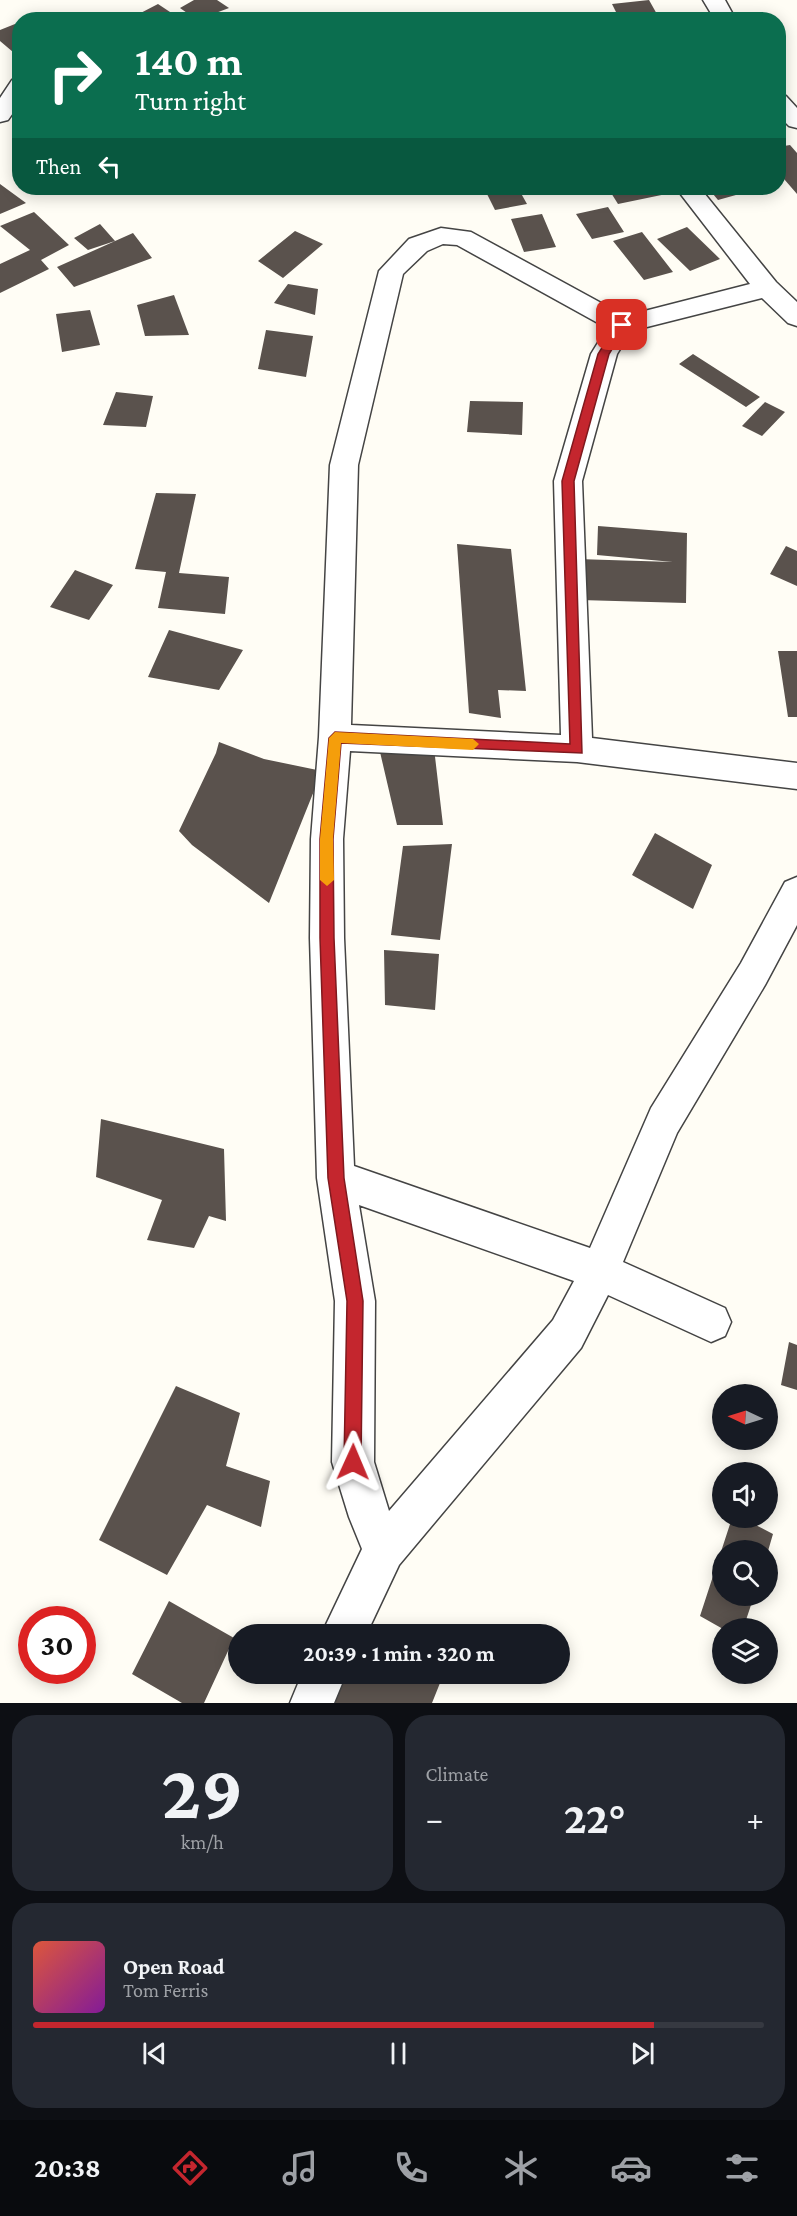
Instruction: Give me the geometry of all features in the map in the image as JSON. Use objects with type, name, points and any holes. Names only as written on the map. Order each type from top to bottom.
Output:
[{"type":"street","points":[[0,115],[12,97]]},
{"type":"street","points":[[786,109],[797,121]]},
{"type":"street","points":[[694,195],[767,288],[797,317]]},
{"type":"street","points":[[384,1550],[370,1517],[353,1462],[355,1301],[336,1178],[327,938],[327,839],[335,738],[344,465],[391,271],[418,245],[441,236],[462,238],[622,325]]},
{"type":"street","points":[[577,749],[568,481],[604,354],[622,325],[715,299],[767,288]]},
{"type":"street","points":[[335,738],[577,749],[797,776]]},
{"type":"street","points":[[348,1624],[384,1550],[567,1334],[600,1271],[663,1120],[753,974],[797,892]]},
{"type":"street","points":[[336,1178],[600,1271],[711,1322]]},
{"type":"street","points":[[312,1703],[320,1684]]},
{"type":"building","points":[[194,0],[217,0],[229,8],[218,12],[186,12],[180,8]]},
{"type":"building","points":[[649,0],[656,12],[616,12],[612,4]]},
{"type":"building","points":[[158,4],[170,12],[143,12]]},
{"type":"building","points":[[12,25],[12,51],[0,41],[0,30]]},
{"type":"building","points":[[790,145],[797,153],[797,194],[786,181],[786,146]]},
{"type":"building","points":[[0,184],[12,195],[26,203],[0,214]]},
{"type":"building","points":[[488,195],[522,195],[527,204],[495,210]]},
{"type":"building","points":[[612,195],[662,195],[618,204]]},
{"type":"building","points":[[714,195],[736,195],[718,200]]},
{"type":"building","points":[[608,207],[624,232],[592,239],[576,214]]},
{"type":"building","points":[[34,212],[69,245],[41,260],[49,269],[0,293],[0,264],[30,250],[0,226]]},
{"type":"building","points":[[542,214],[556,247],[524,252],[511,219]]},
{"type":"building","points":[[100,224],[115,241],[88,250],[74,238]]},
{"type":"building","points":[[687,227],[720,259],[690,271],[657,239]]},
{"type":"building","points":[[295,231],[323,244],[283,278],[258,261]]},
{"type":"building","points":[[642,232],[673,272],[644,280],[613,241]]},
{"type":"building","points":[[133,233],[152,258],[74,287],[57,267]]},
{"type":"building","points":[[288,284],[318,289],[315,315],[274,303]]},
{"type":"building","points":[[174,295],[189,335],[145,336],[137,305]]},
{"type":"building","points":[[90,310],[100,345],[62,352],[56,314]]},
{"type":"building","points":[[266,330],[313,336],[306,377],[258,369]]},
{"type":"building","points":[[693,354],[760,397],[746,407],[679,364]]},
{"type":"building","points":[[116,392],[153,396],[146,427],[103,425]]},
{"type":"building","points":[[470,401],[523,402],[522,435],[467,432]]},
{"type":"building","points":[[765,402],[785,412],[762,436],[742,426]]},
{"type":"building","points":[[156,493],[196,494],[179,573],[229,577],[225,614],[158,608],[166,572],[135,569]]},
{"type":"building","points":[[598,526],[687,533],[686,603],[580,600],[577,559],[673,562],[597,555]]},
{"type":"building","points":[[457,544],[511,549],[526,691],[498,690],[501,718],[469,713]]},
{"type":"building","points":[[786,546],[797,551],[797,586],[770,574]]},
{"type":"building","points":[[75,570],[113,585],[89,620],[50,607]]},
{"type":"building","points":[[169,630],[243,650],[219,690],[148,677]]},
{"type":"building","points":[[778,651],[797,651],[797,717],[788,717]]},
{"type":"building","points":[[219,742],[264,759],[322,771],[269,903],[192,845],[179,831]]},
{"type":"building","points":[[434,748],[443,825],[397,825],[380,752]]},
{"type":"building","points":[[655,833],[712,865],[693,909],[632,875]]},
{"type":"building","points":[[452,844],[440,940],[391,935],[403,846]]},
{"type":"building","points":[[384,950],[439,954],[435,1010],[385,1005]]},
{"type":"building","points":[[101,1119],[224,1149],[226,1221],[209,1216],[194,1248],[147,1240],[162,1200],[96,1177]]},
{"type":"building","points":[[789,1342],[797,1345],[797,1390],[781,1385]]},
{"type":"building","points":[[176,1386],[240,1413],[226,1466],[270,1481],[261,1527],[207,1505],[167,1575],[99,1540]]},
{"type":"building","points":[[729,1528],[761,1528],[773,1534],[771,1540],[725,1540]]},
{"type":"building","points":[[712,1579],[712,1606],[751,1606],[747,1618],[712,1618],[712,1623],[700,1616]]},
{"type":"building","points":[[169,1601],[228,1635],[228,1651],[204,1703],[182,1703],[132,1674]]},
{"type":"building","points":[[327,1684],[440,1684],[432,1703],[336,1703],[322,1695]]},
{"type":"slow traffic","points":[[327,880],[327,839],[335,738],[473,744]]},
{"type":"route","points":[[353,1462],[355,1301],[336,1178],[327,938],[327,839],[335,738],[577,749],[568,481],[604,354],[622,325]]}]
